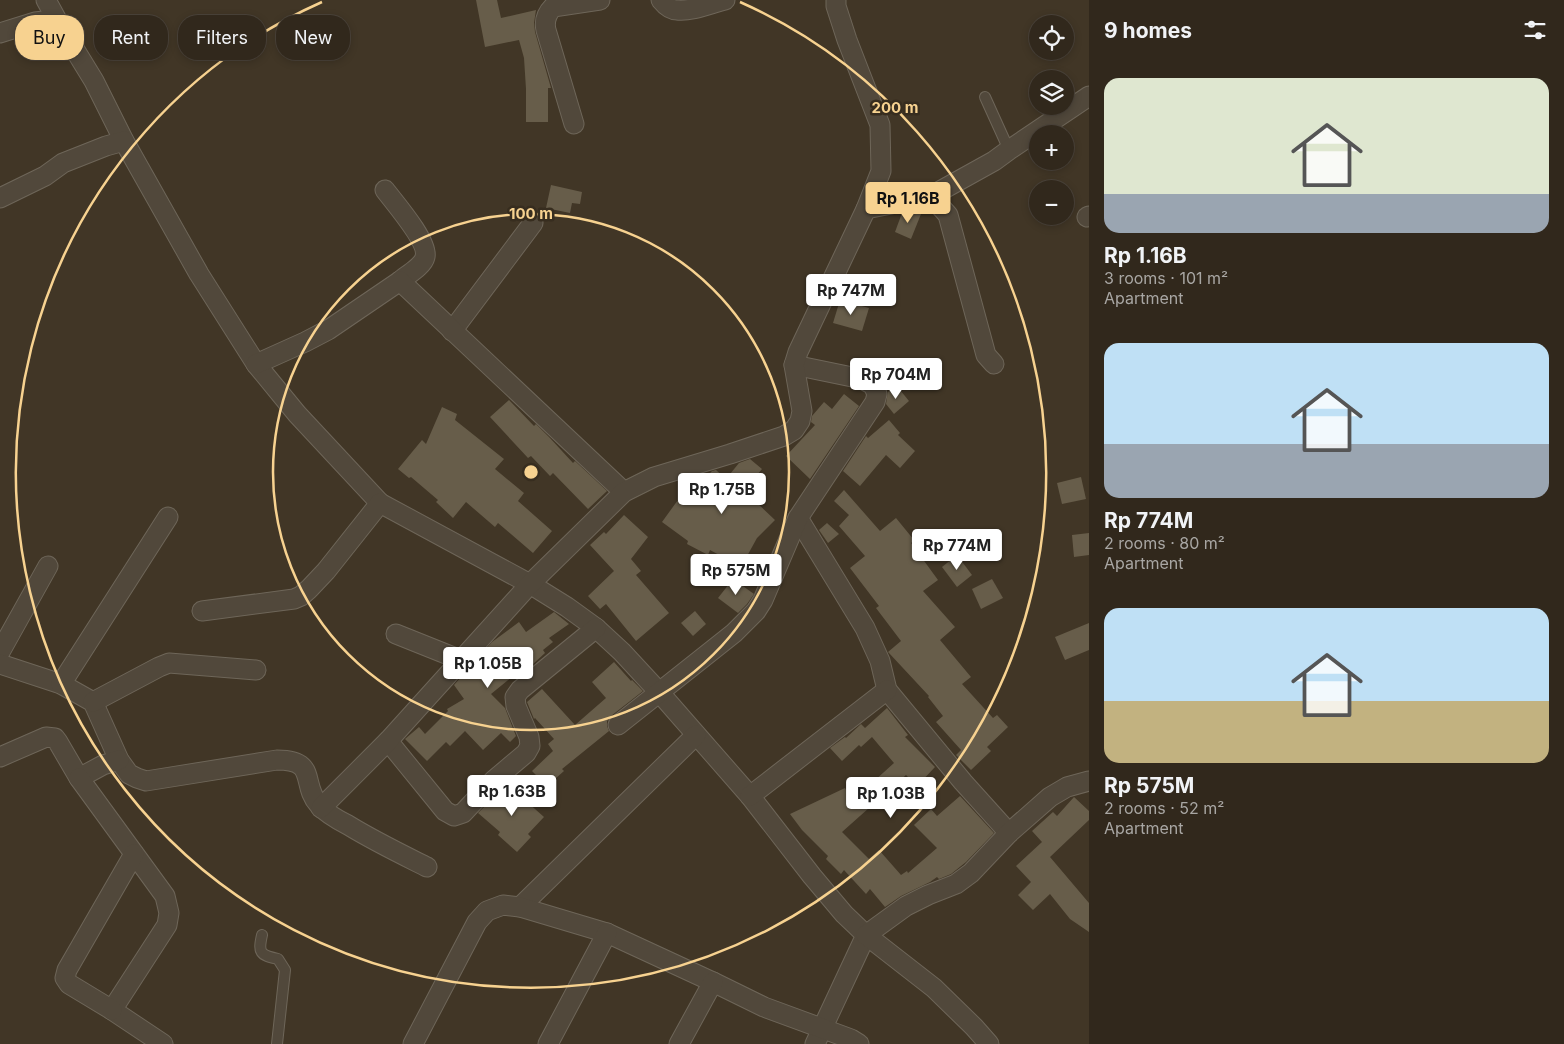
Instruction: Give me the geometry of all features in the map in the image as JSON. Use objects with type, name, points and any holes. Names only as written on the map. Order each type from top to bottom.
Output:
[{"type":"street","points":[[46,0],[54,15]]},
{"type":"street","points":[[574,124],[546,30],[545,20],[550,10],[558,5],[600,0]]},
{"type":"street","points":[[660,0],[666,6],[676,10],[686,10],[725,0]]},
{"type":"street","points":[[321,808],[388,741],[530,584],[624,492],[654,477],[784,436],[794,430],[800,421],[802,411],[794,365],[798,352],[882,171],[880,125],[847,40],[836,6],[836,0]]},
{"type":"street","points":[[0,33],[15,28]]},
{"type":"street","points":[[82,60],[94,80],[124,141],[199,274],[256,364],[327,448],[342,461],[380,503],[530,584],[596,628],[622,652],[659,692],[750,796],[844,914],[866,935],[934,988],[989,1044]]},
{"type":"street","points":[[866,208],[931,196],[994,162],[1008,150],[1089,96]]},
{"type":"street","points":[[0,198],[45,176],[63,163],[124,141]]},
{"type":"street","points":[[256,364],[328,330],[400,282],[425,258],[424,245],[419,236],[385,190]]},
{"type":"street","points":[[931,196],[948,215],[986,355],[994,364]]},
{"type":"street","points":[[452,331],[533,223]]},
{"type":"street","points":[[400,282],[624,492]]},
{"type":"street","points":[[618,725],[734,632],[756,612],[798,518],[874,402],[877,394],[873,385],[862,379],[794,365]]},
{"type":"street","points":[[202,611],[294,599],[301,596],[326,572],[380,503]]},
{"type":"street","points":[[61,684],[168,517]]},
{"type":"street","points":[[798,518],[865,628],[880,661],[887,690],[1009,834]]},
{"type":"street","points":[[0,652],[48,566]]},
{"type":"street","points":[[388,741],[445,811],[454,816],[462,813],[494,780],[526,753],[530,746],[529,738],[516,706],[515,697],[520,690],[596,628]]},
{"type":"street","points":[[396,634],[461,660]]},
{"type":"street","points":[[93,702],[169,663],[256,670]]},
{"type":"street","points":[[0,664],[61,684],[93,702],[119,760],[129,774],[137,778],[146,780],[278,760],[291,760],[301,765],[306,772],[313,798],[321,808],[365,836],[427,867]]},
{"type":"street","points":[[750,796],[887,690]]},
{"type":"street","points":[[520,907],[696,735]]},
{"type":"street","points":[[0,757],[46,737],[51,737],[58,742],[79,778],[165,896],[169,913],[167,925],[112,1010]]},
{"type":"street","points":[[79,778],[103,765],[119,760]]},
{"type":"street","points":[[819,1036],[866,935],[906,906],[956,884],[971,873],[1009,834],[1050,797],[1067,788],[1089,781]]},
{"type":"street","points":[[134,854],[67,970],[65,978],[69,984],[163,1044]]},
{"type":"street","points":[[413,1044],[477,922],[487,911],[503,906],[520,907],[607,933],[713,982],[819,1036],[851,1039],[859,1044]]},
{"type":"street","points":[[548,1044],[607,933]]},
{"type":"street","points":[[679,1044],[713,982]]},
{"type":"lane","points":[[985,97],[1008,150]]},
{"type":"lane","points":[[262,935],[260,948],[262,953],[278,960],[285,970],[277,1044]]},
{"type":"building","points":[[476,0],[497,0],[501,18],[536,10],[535,32],[551,88],[548,88],[548,122],[526,122],[524,58],[519,40],[485,47]]},
{"type":"building","points":[[551,185],[582,192],[580,204],[572,203],[570,213],[546,208]]},
{"type":"building","points":[[913,211],[921,214],[911,239],[895,232],[902,213]]},
{"type":"building","points":[[840,300],[869,308],[862,331],[833,323]]},
{"type":"building","points":[[896,385],[909,401],[894,414],[886,404],[888,392]]},
{"type":"building","points":[[844,394],[859,406],[810,479],[786,456],[815,425],[811,422],[812,416],[824,402],[832,409]]},
{"type":"building","points":[[509,400],[534,426],[536,424],[573,463],[575,461],[607,491],[588,509],[553,473],[550,476],[531,456],[528,458],[490,417]]},
{"type":"building","points":[[442,407],[457,414],[455,420],[504,459],[495,469],[524,493],[518,501],[552,531],[533,553],[498,523],[495,527],[466,502],[453,518],[436,502],[438,500],[411,477],[409,478],[398,469],[422,440],[426,444]]},
{"type":"building","points":[[889,420],[900,433],[898,435],[915,451],[900,468],[886,455],[860,486],[843,471],[866,436],[868,438]]},
{"type":"building","points":[[750,459],[762,469],[746,488],[757,503],[775,520],[757,538],[741,567],[710,550],[708,555],[687,544],[688,541],[662,522],[683,493],[688,497],[712,471],[716,470],[726,479],[739,463]]},
{"type":"building","points":[[1081,477],[1086,499],[1062,504],[1057,483]]},
{"type":"building","points":[[844,490],[880,531],[896,518],[914,540],[911,543],[938,580],[923,591],[955,627],[940,640],[971,677],[962,684],[993,718],[997,715],[1008,727],[987,747],[991,751],[971,770],[956,755],[961,750],[936,722],[943,716],[929,696],[888,652],[901,641],[876,608],[879,606],[850,568],[865,556],[839,526],[849,515],[834,501]]},
{"type":"building","points":[[624,515],[648,537],[631,559],[641,571],[636,575],[669,613],[636,641],[606,604],[600,609],[588,596],[614,571],[590,545],[604,532],[606,534]]},
{"type":"building","points":[[827,523],[839,534],[828,543],[819,530]]},
{"type":"building","points":[[1089,533],[1089,555],[1074,557],[1072,535]]},
{"type":"building","points":[[957,555],[972,575],[957,587],[942,567]]},
{"type":"building","points":[[733,579],[754,594],[738,613],[718,598]]},
{"type":"building","points":[[992,579],[1003,598],[981,609],[972,589]]},
{"type":"building","points":[[695,611],[706,624],[693,636],[681,623]]},
{"type":"building","points":[[554,612],[569,624],[549,638],[553,642],[543,650],[545,653],[532,665],[530,662],[491,694],[505,708],[516,736],[510,742],[501,733],[483,750],[465,731],[450,746],[446,742],[427,761],[405,739],[419,727],[425,734],[448,711],[447,709],[464,699],[454,685],[492,642],[519,622],[526,632]]},
{"type":"building","points":[[1089,623],[1089,650],[1065,660],[1055,637]]},
{"type":"building","points":[[614,662],[643,691],[611,716],[607,721],[609,731],[562,769],[564,771],[547,786],[532,771],[553,751],[548,744],[554,739],[534,719],[527,702],[542,689],[575,725],[606,698],[592,682]]},
{"type":"building","points":[[887,708],[908,735],[905,737],[935,767],[917,786],[906,775],[842,832],[869,859],[879,850],[901,875],[907,871],[908,873],[937,848],[914,825],[931,809],[937,816],[960,796],[994,833],[966,862],[951,874],[939,879],[937,877],[901,896],[885,907],[870,889],[866,894],[844,870],[841,874],[826,859],[828,856],[802,830],[790,814],[845,788],[852,801],[894,763],[872,737],[861,747],[859,745],[842,761],[830,748],[846,738],[861,724],[865,728]]},
{"type":"building","points":[[507,784],[544,817],[528,834],[531,837],[517,852],[498,835],[500,832],[478,813]]},
{"type":"building","points":[[1074,797],[1089,811],[1089,820],[1050,857],[1089,903],[1089,932],[1070,919],[1050,894],[1033,910],[1018,895],[1031,882],[1016,866],[1042,842],[1032,831],[1053,812],[1057,816]]}]
